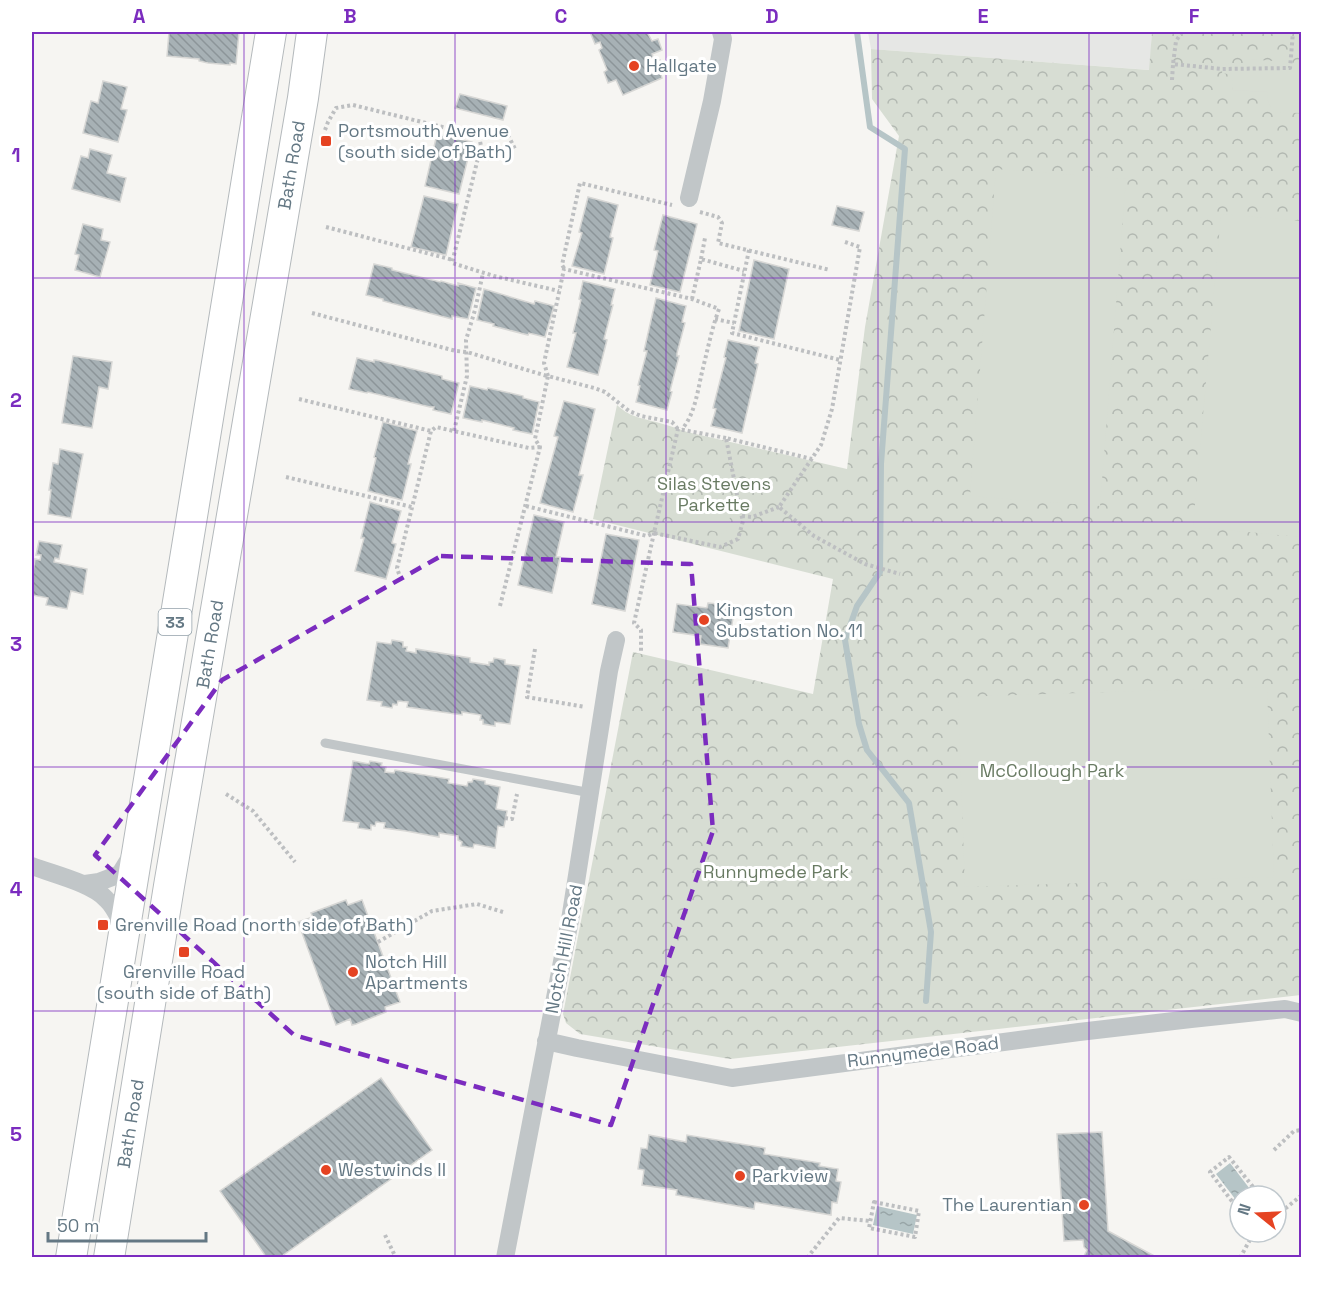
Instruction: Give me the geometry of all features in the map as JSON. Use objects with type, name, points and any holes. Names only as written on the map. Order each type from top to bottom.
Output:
[{"type":"main road","name":"Bath Road","points":[[71,1257],[271,32]]},
{"type":"main road","name":"Bath Road","points":[[109,1257],[167,897],[303,98],[312,32]]},
{"type":"main road","points":[[303,98],[325,32]]},
{"type":"street","points":[[692,205],[723,39],[722,32]]},
{"type":"street","name":"Notch Hill Road","points":[[505,1257],[570,920],[609,671],[616,640]]},
{"type":"street","points":[[85,884],[99,882],[120,874],[138,844]]},
{"type":"street","points":[[32,866],[97,890],[107,899],[124,927]]},
{"type":"street","name":"Runnymede Road","points":[[546,1041],[732,1078],[1124,1027],[1285,1009],[1302,1013]]},
{"type":"lane","points":[[325,743],[591,793]]},
{"type":"path","points":[[1172,80],[1176,41],[1182,32]]},
{"type":"path","points":[[1173,64],[1222,69],[1290,68],[1293,32]]},
{"type":"path","points":[[323,138],[336,108],[353,105],[479,136]]},
{"type":"path","points":[[479,136],[488,129],[508,135],[516,151]]},
{"type":"path","points":[[479,136],[481,146],[452,263],[483,273],[559,291]]},
{"type":"path","points":[[500,606],[540,447],[535,439],[548,376],[544,363],[580,183],[672,206]]},
{"type":"path","points":[[692,205],[718,217],[722,223],[718,243],[830,270]]},
{"type":"path","points":[[326,227],[453,260]]},
{"type":"path","points":[[692,299],[705,238]]},
{"type":"path","points":[[742,516],[752,518],[779,507],[820,445],[832,409],[860,247],[845,242]]},
{"type":"path","points":[[748,250],[732,333],[840,360]]},
{"type":"path","points":[[701,259],[744,271]]},
{"type":"path","points":[[564,268],[692,299],[719,309],[688,423],[680,429],[654,533],[634,623],[641,630],[641,653]]},
{"type":"path","points":[[453,430],[467,376],[466,340],[483,273]]},
{"type":"path","points":[[312,313],[467,352],[594,388],[605,392],[629,411],[641,416],[672,422],[680,429],[812,459]]},
{"type":"path","points":[[715,319],[734,323]]},
{"type":"path","points":[[299,399],[431,431]]},
{"type":"path","points":[[399,574],[397,568],[431,431],[436,427],[529,448],[540,447]]},
{"type":"path","points":[[526,506],[646,536],[654,533],[720,547],[738,539],[743,521],[726,438]]},
{"type":"path","points":[[286,477],[412,507]]},
{"type":"path","points":[[779,507],[814,536],[865,564],[900,574]]},
{"type":"path","points":[[535,649],[527,697],[604,710]]},
{"type":"path","points":[[226,794],[253,811],[295,862]]},
{"type":"path","points":[[378,942],[432,911],[477,904],[503,912]]},
{"type":"path","points":[[1274,1150],[1294,1131],[1302,1130]]},
{"type":"path","points":[[1228,1195],[1210,1172],[1229,1156],[1249,1184]]},
{"type":"path","points":[[1288,1206],[1302,1195]]},
{"type":"path","points":[[874,1202],[919,1211],[915,1237],[869,1228],[870,1221],[874,1202]]},
{"type":"path","points":[[807,1257],[839,1218],[870,1221]]},
{"type":"path","points":[[385,1235],[396,1257]]},
{"type":"highlighted area","points":[[441,556],[691,564],[713,831],[611,1125],[294,1035],[95,855],[222,680]]},
{"type":"shaded area","points":[[868,32],[1152,32],[1150,70],[871,49]]},
{"type":"green space","name":"McCollough Park","points":[[1152,32],[1301,32],[1301,995],[730,1059],[580,1034],[566,1023],[563,1014],[633,652],[813,694],[833,579],[593,519],[617,405],[633,416],[687,432],[847,469],[865,327],[899,136],[872,99],[871,49],[1149,70]]},
{"type":"green space","points":[[1248,59],[1298,63],[1297,75],[1301,75],[1301,113],[1273,112],[1267,92],[1232,90],[1233,75],[1222,73],[1223,63],[1248,64]]},
{"type":"green space","points":[[996,169],[1126,179],[1100,506],[970,496]]},
{"type":"green space","points":[[1221,214],[1301,221],[1301,537],[1193,527]]},
{"type":"green space","points":[[684,503],[731,514],[725,534],[679,522]]},
{"type":"green space","points":[[1267,687],[1274,877],[965,887],[958,697]]},
{"type":"water","points":[[1230,1163],[1246,1184],[1228,1184],[1228,1190],[1216,1174]]},
{"type":"water","points":[[877,1206],[917,1215],[913,1234],[873,1225]]},
{"type":"building","points":[[169,32],[239,32],[236,64],[208,63],[199,61],[199,59],[167,56]]},
{"type":"building","name":"Hallgate","points":[[590,32],[647,32],[652,41],[658,39],[662,50],[652,54],[655,62],[660,60],[664,70],[660,72],[662,78],[623,95],[616,80],[608,83],[604,72],[607,70],[599,50],[602,48],[600,42],[595,44]]},
{"type":"building","points":[[103,81],[127,87],[121,109],[127,110],[118,142],[83,133],[91,101],[98,103]]},
{"type":"building","points":[[460,94],[507,106],[503,120],[455,108]]},
{"type":"building","points":[[437,134],[472,142],[459,194],[425,186]]},
{"type":"building","points":[[90,149],[112,155],[107,173],[126,178],[120,202],[72,189],[81,156],[88,158]]},
{"type":"building","points":[[424,196],[458,204],[446,255],[411,247]]},
{"type":"building","points":[[588,197],[618,205],[604,274],[572,266],[582,233],[579,232]]},
{"type":"building","points":[[837,206],[864,212],[859,231],[832,225]]},
{"type":"building","points":[[663,215],[697,224],[680,292],[650,285],[658,251],[654,250]]},
{"type":"building","points":[[83,224],[103,229],[101,240],[110,242],[100,277],[75,270],[79,255],[75,254]]},
{"type":"building","points":[[754,260],[789,269],[774,339],[739,331]]},
{"type":"building","points":[[374,264],[440,282],[458,286],[458,283],[476,288],[468,319],[452,316],[452,319],[366,295]]},
{"type":"building","points":[[583,281],[615,289],[604,339],[607,340],[598,375],[567,367],[576,333],[573,333]]},
{"type":"building","points":[[484,289],[534,304],[535,301],[554,306],[545,337],[529,333],[528,335],[477,320]]},
{"type":"building","points":[[656,298],[686,306],[682,322],[685,323],[677,353],[679,356],[667,410],[636,402]]},
{"type":"building","points":[[728,340],[759,347],[755,363],[758,364],[742,433],[711,426]]},
{"type":"building","points":[[73,356],[112,362],[108,389],[99,387],[92,428],[62,423]]},
{"type":"building","points":[[357,358],[374,362],[376,360],[442,376],[442,379],[459,383],[451,414],[433,410],[434,407],[349,389]]},
{"type":"building","points":[[470,386],[523,396],[523,398],[539,402],[532,434],[482,420],[482,422],[463,418]]},
{"type":"building","points":[[564,401],[595,409],[579,475],[583,475],[573,512],[540,503],[558,437],[554,436]]},
{"type":"building","points":[[383,422],[417,431],[402,500],[368,491]]},
{"type":"building","points":[[60,449],[83,454],[71,518],[48,514],[53,463],[58,464]]},
{"type":"building","points":[[370,502],[401,511],[392,543],[396,544],[386,579],[355,571]]},
{"type":"building","points":[[534,515],[564,522],[556,557],[560,557],[552,593],[518,585]]},
{"type":"building","points":[[606,534],[639,540],[625,611],[592,604]]},
{"type":"building","points":[[39,541],[62,545],[59,559],[55,558],[54,562],[87,569],[83,594],[71,591],[67,609],[46,605],[48,598],[32,595],[35,559],[40,560],[41,555],[36,555]]},
{"type":"building","name":"Kingston Substation No. 11","points":[[708,603],[735,606],[728,648],[700,644],[701,636],[673,632],[677,604],[707,608]]},
{"type":"building","points":[[392,640],[403,642],[403,647],[407,647],[406,651],[416,653],[416,649],[470,658],[470,662],[489,665],[494,658],[505,660],[505,664],[520,666],[510,724],[495,722],[495,726],[483,724],[483,720],[480,720],[481,715],[462,712],[462,715],[407,707],[408,702],[398,701],[397,705],[393,704],[392,708],[381,706],[382,702],[367,700],[377,642],[391,644]]},
{"type":"building","points":[[353,761],[369,764],[370,761],[382,763],[381,766],[386,767],[385,772],[394,773],[395,770],[449,779],[448,783],[467,786],[468,782],[472,782],[473,779],[500,787],[496,809],[507,811],[504,827],[498,826],[495,848],[474,844],[473,848],[461,846],[462,842],[458,840],[458,836],[439,833],[439,837],[384,828],[385,823],[376,822],[375,826],[371,825],[371,830],[358,828],[359,823],[343,821]]},
{"type":"building","name":"Notch Hill Apartments","points":[[346,900],[348,905],[362,900],[400,1002],[385,1007],[386,1012],[356,1024],[352,1025],[350,1019],[336,1025],[298,922],[313,917],[311,913]]},
{"type":"building","name":"Westwinds II","points":[[381,1078],[432,1150],[279,1258],[267,1258],[220,1191]]},
{"type":"building","name":"The Laurentian","points":[[1102,1132],[1108,1231],[1158,1258],[1083,1258],[1087,1250],[1083,1240],[1064,1241],[1057,1134]]},
{"type":"building","name":"Parkview","points":[[649,1135],[686,1142],[687,1135],[765,1148],[764,1154],[820,1163],[819,1166],[838,1169],[836,1181],[841,1182],[837,1203],[832,1202],[831,1215],[755,1202],[754,1209],[676,1195],[677,1190],[642,1185],[644,1170],[638,1169],[641,1148],[647,1149]]},
{"type":"waterway","points":[[857,32],[870,127],[905,149],[881,464],[880,572],[857,606],[845,640],[859,724],[867,750],[909,803],[931,932],[926,1001]]},
{"type":"place","name":"Hallgate","points":[[634,66]]},
{"type":"place","name":"Portsmouth Avenue (south side of Bath)","points":[[326,141]]},
{"type":"place","name":"Kingston Substation No. 11","points":[[704,620]]},
{"type":"place","name":"Grenville Road (north side of Bath)","points":[[103,925]]},
{"type":"place","name":"Grenville Road (south side of Bath)","points":[[184,952]]},
{"type":"place","name":"Notch Hill Apartments","points":[[353,972]]},
{"type":"place","name":"Westwinds II","points":[[326,1170]]},
{"type":"place","name":"Parkview","points":[[740,1176]]},
{"type":"place","name":"The Laurentian","points":[[1084,1205]]},
{"type":"park label","name":"Silas Stevens Parkette","points":[[714,494]]},
{"type":"park label","name":"Runnymede Park","points":[[776,872]]}]
